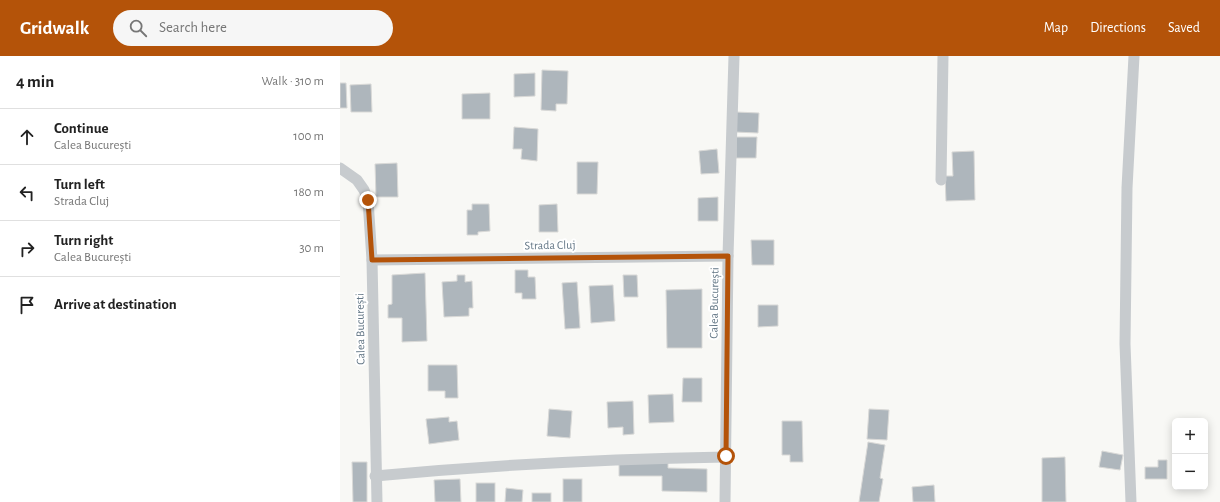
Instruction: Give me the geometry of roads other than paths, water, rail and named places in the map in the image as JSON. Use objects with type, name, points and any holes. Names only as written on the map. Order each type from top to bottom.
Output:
[{"type":"street","name":"Calea București","points":[[725,502],[728,256],[734,56]]},
{"type":"street","points":[[941,180],[943,56]]},
{"type":"street","points":[[1131,502],[1125,344],[1127,188],[1134,56]]},
{"type":"street","name":"Calea București","points":[[340,168],[357,180],[364,190],[368,200],[372,260],[377,502]]},
{"type":"street","name":"Strada Cluj","points":[[372,260],[728,256]]},
{"type":"street","points":[[376,476],[474,466],[593,460],[726,456]]}]
